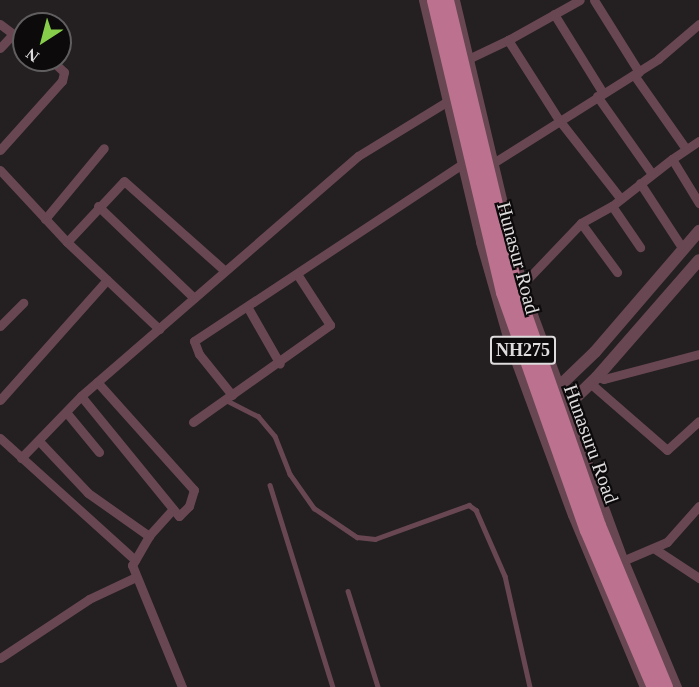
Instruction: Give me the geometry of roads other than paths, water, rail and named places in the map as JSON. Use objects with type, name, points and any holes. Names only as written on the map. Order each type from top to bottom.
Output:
[{"type":"highway","name":"Hunasur Road","points":[[434,0],[452,98],[478,162],[503,292],[553,404],[587,530],[652,687]]},
{"type":"highway","name":"Hunasuru Road","points":[[446,0],[465,61],[478,162],[519,287],[553,404],[619,562],[652,687]]},
{"type":"street","points":[[21,458],[81,396],[358,156],[452,98],[423,0]]},
{"type":"street","points":[[455,0],[465,61],[580,0]]},
{"type":"street","points":[[594,0],[686,149]]},
{"type":"street","points":[[554,14],[600,95],[652,174]]},
{"type":"street","points":[[0,24],[12,33]]},
{"type":"street","points":[[229,398],[198,354],[194,341],[478,162],[559,120],[637,73],[697,27],[699,40]]},
{"type":"street","points":[[0,48],[12,35]]},
{"type":"street","points":[[508,40],[559,120],[621,199]]},
{"type":"street","points":[[0,150],[62,81],[63,72]]},
{"type":"street","points":[[519,287],[581,223],[612,206],[699,141]]},
{"type":"street","points":[[45,219],[104,148]]},
{"type":"street","points":[[672,159],[699,203]]},
{"type":"street","points":[[478,162],[509,344],[572,515],[652,687]]},
{"type":"street","points":[[1,175],[67,243],[159,329]]},
{"type":"street","points":[[67,243],[118,183],[123,181],[131,184],[224,270]]},
{"type":"street","points":[[640,183],[683,249]]},
{"type":"street","points":[[98,206],[194,298]]},
{"type":"street","points":[[612,206],[640,247]]},
{"type":"street","points":[[581,223],[616,272]]},
{"type":"street","points":[[553,404],[699,231]]},
{"type":"street","points":[[553,404],[593,380],[699,261]]},
{"type":"street","points":[[193,422],[280,364],[330,325],[297,274]]},
{"type":"street","points":[[0,400],[107,280]]},
{"type":"street","points":[[0,326],[23,303]]},
{"type":"street","points":[[248,308],[280,364]]},
{"type":"street","points":[[593,380],[699,354]]},
{"type":"street","points":[[593,380],[667,450],[699,421]]},
{"type":"street","points":[[81,396],[179,516],[189,506],[194,490],[97,382]]},
{"type":"street","points":[[66,412],[99,452]]},
{"type":"street","points":[[0,438],[135,560]]},
{"type":"street","points":[[39,441],[88,493],[149,536]]},
{"type":"street","points":[[677,687],[619,562],[655,549],[683,526],[699,506]]},
{"type":"street","points":[[173,509],[149,536],[132,565],[182,687]]},
{"type":"street","points":[[655,549],[699,578]]},
{"type":"street","points":[[1,656],[89,599],[136,577]]},
{"type":"lane","points":[[229,398],[258,416],[275,436],[290,474],[314,508],[357,537],[375,539],[469,505],[476,510],[505,576],[530,687]]},
{"type":"lane","points":[[270,485],[333,687]]},
{"type":"lane","points":[[348,591],[378,687]]}]
